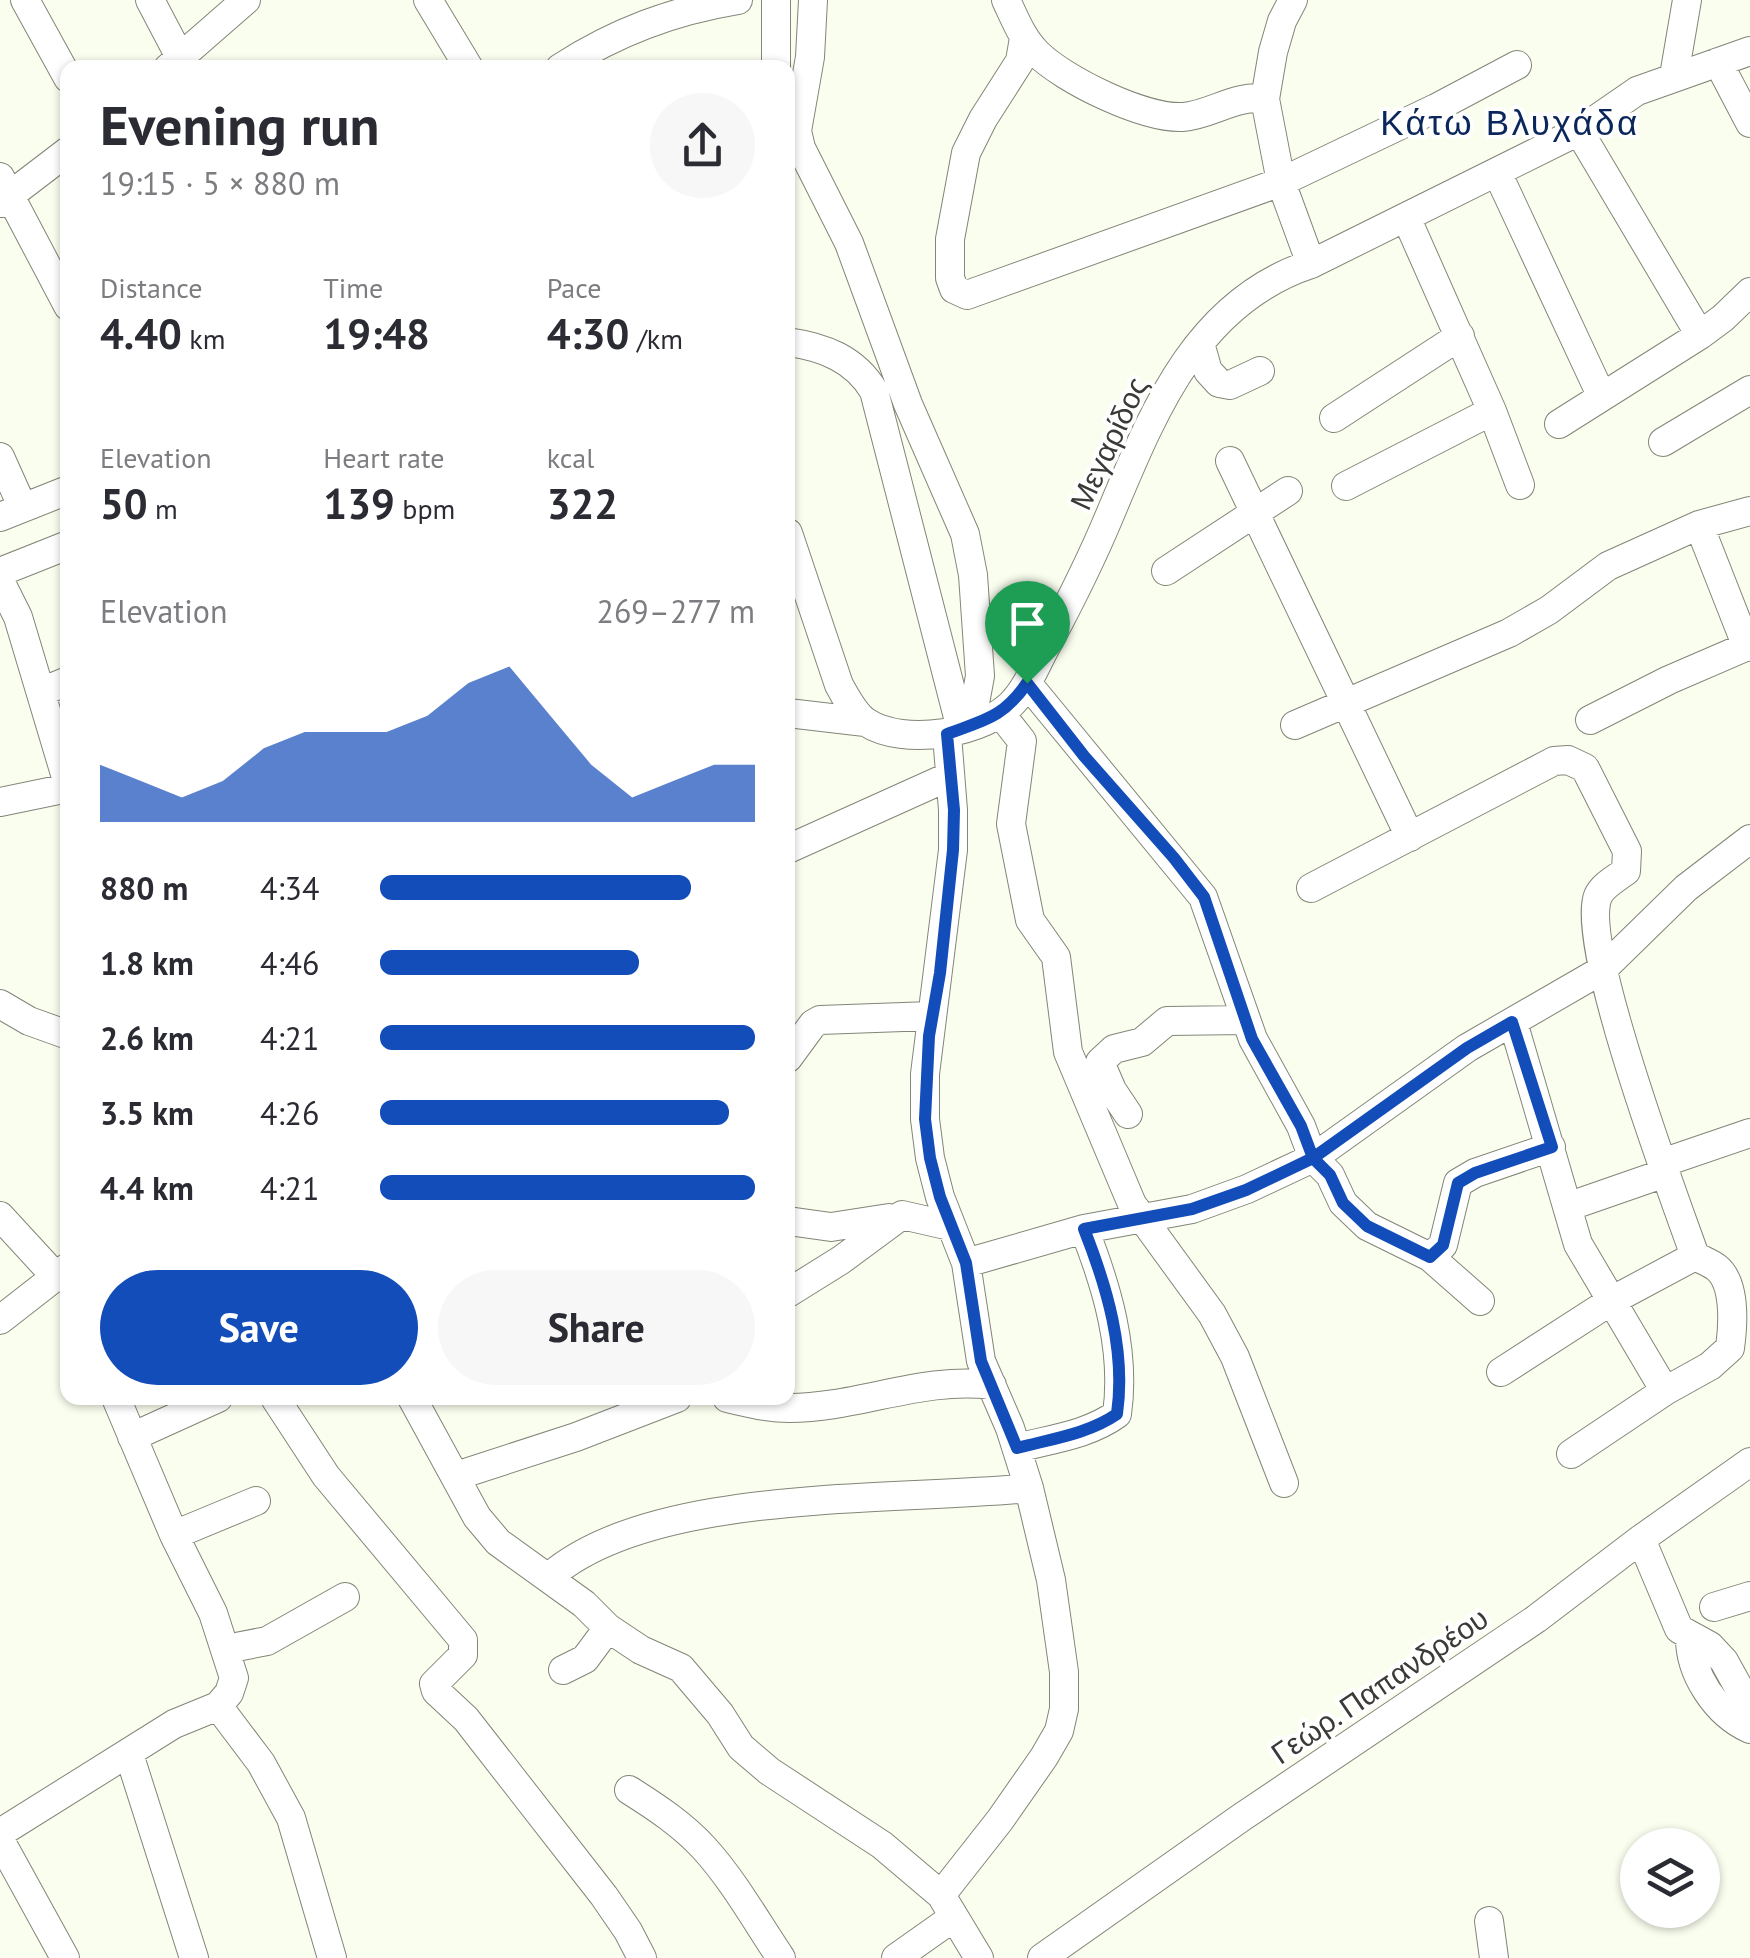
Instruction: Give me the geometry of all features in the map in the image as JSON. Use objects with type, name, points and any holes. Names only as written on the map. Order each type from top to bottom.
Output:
[{"type":"street","points":[[26,0],[60,63]]},
{"type":"street","points":[[150,0],[173,60]]},
{"type":"street","points":[[176,60],[246,0]]},
{"type":"street","points":[[428,0],[463,60]]},
{"type":"street","points":[[574,60],[663,16],[738,0]]},
{"type":"street","points":[[776,0],[776,60]]},
{"type":"street","points":[[813,0],[810,56],[796,131],[848,243],[908,404],[965,534],[973,575],[980,676],[975,703],[954,732]]},
{"type":"street","points":[[1006,0],[1024,38],[1051,65],[1145,111],[1187,117],[1229,103],[1265,99]]},
{"type":"street","points":[[1293,0],[1273,52],[1265,99],[1281,182],[1311,264]]},
{"type":"street","points":[[1674,76],[1687,0]]},
{"type":"street","points":[[1024,38],[1020,61],[966,153],[950,238],[950,278],[960,294],[1281,182],[1517,65]]},
{"type":"street","name":"Μεγαρίδος","points":[[795,714],[866,722],[908,734],[954,732],[1000,713],[1014,702],[1027,683],[1080,584],[1144,431],[1168,388],[1200,343],[1257,287],[1579,131],[1637,91],[1750,51]]},
{"type":"street","points":[[1718,62],[1750,123]]},
{"type":"street","points":[[1579,131],[1700,335]]},
{"type":"street","points":[[60,158],[3,193],[60,292]]},
{"type":"street","points":[[1497,172],[1601,396]]},
{"type":"street","points":[[1406,217],[1492,411],[1520,485]]},
{"type":"street","points":[[1559,424],[1700,335],[1750,292]]},
{"type":"street","points":[[1334,418],[1460,336]]},
{"type":"street","points":[[795,343],[818,347],[848,362],[862,372],[874,391],[954,732],[950,776],[953,850],[940,973],[931,1016],[925,1119],[940,1197],[966,1263],[981,1361],[1029,1488],[1059,1628],[1064,1672],[1064,1709],[1044,1757],[948,1906],[896,1958]]},
{"type":"street","points":[[1200,343],[1208,372],[1219,384],[1230,385],[1260,371]]},
{"type":"street","points":[[1663,442],[1750,390]]},
{"type":"street","points":[[1346,486],[1492,411]]},
{"type":"street","points":[[0,457],[11,512],[60,493]]},
{"type":"street","points":[[1230,460],[1410,837]]},
{"type":"street","points":[[1166,571],[1288,492]]},
{"type":"street","points":[[1294,725],[1509,633],[1549,610],[1608,566],[1699,525],[1750,511]]},
{"type":"street","points":[[1590,720],[1748,646],[1699,525]]},
{"type":"street","points":[[0,572],[60,548]]},
{"type":"street","points":[[795,560],[840,685],[866,722]]},
{"type":"street","points":[[0,581],[54,686],[60,729]]},
{"type":"street","points":[[1027,683],[1204,897],[1245,1020],[1301,1126],[1313,1158],[1330,1175],[1343,1203],[1367,1226],[1430,1257],[1480,1301]]},
{"type":"street","points":[[1000,713],[1022,741],[1011,824],[1030,920],[1056,957],[1068,1052],[1123,1188],[1212,1314],[1236,1357],[1284,1483]]},
{"type":"street","points":[[1311,888],[1554,760],[1568,760],[1585,768],[1627,851],[1626,871],[1599,894],[1595,910],[1602,970],[1663,1168],[1695,1256],[1717,1268],[1739,1302],[1732,1328],[1740,1349],[1665,1392],[1572,1454]]},
{"type":"street","points":[[795,846],[950,776]]},
{"type":"street","points":[[0,802],[60,788]]},
{"type":"street","points":[[966,1263],[1084,1229],[1192,1209],[1246,1190],[1313,1158],[1467,1048],[1602,970],[1686,888],[1750,839]]},
{"type":"street","points":[[0,1004],[28,1021],[60,1032]]},
{"type":"street","points":[[795,1048],[812,1024],[820,1020],[931,1016]]},
{"type":"street","points":[[1128,1114],[1102,1070],[1100,1062],[1106,1054],[1142,1042],[1168,1021],[1245,1020]]},
{"type":"street","points":[[1512,1022],[1570,1206],[1578,1244],[1665,1392]]},
{"type":"street","points":[[1570,1206],[1750,1133]]},
{"type":"street","points":[[1430,1257],[1443,1245],[1458,1183],[1475,1173],[1552,1147]]},
{"type":"street","points":[[795,1289],[902,1215],[940,1197]]},
{"type":"street","points":[[795,1222],[832,1227],[902,1215],[950,1226]]},
{"type":"street","points":[[0,1216],[60,1269]]},
{"type":"street","points":[[1017,1448],[1104,1424],[1117,1414],[1120,1390],[1112,1319],[1103,1276],[1084,1229]]},
{"type":"street","points":[[1502,1372],[1611,1301],[1695,1256]]},
{"type":"street","points":[[0,1320],[60,1276]]},
{"type":"street","points":[[756,1405],[792,1408],[946,1383],[992,1386]]},
{"type":"street","points":[[0,1832],[174,1724],[218,1706],[234,1678],[213,1613],[174,1535],[119,1405]]},
{"type":"street","points":[[132,1437],[203,1405]]},
{"type":"street","points":[[280,1405],[326,1476],[463,1640],[463,1656],[434,1684],[436,1691],[466,1719],[573,1855],[628,1931],[642,1958]]},
{"type":"street","points":[[416,1405],[478,1517],[498,1542],[584,1604],[608,1628],[681,1668],[720,1714],[741,1747],[882,1845],[948,1906],[978,1958]]},
{"type":"street","points":[[456,1476],[658,1405]]},
{"type":"street","name":"Γεώρ. Παπανδρέου","points":[[1042,1958],[1242,1817],[1536,1619],[1750,1462]]},
{"type":"street","points":[[549,1577],[570,1558],[617,1537],[704,1516],[786,1504],[1029,1488]]},
{"type":"street","points":[[174,1535],[256,1501]]},
{"type":"street","points":[[1640,1539],[1679,1628],[1710,1646],[1724,1661],[1750,1708]]},
{"type":"street","points":[[1714,1607],[1750,1596]]},
{"type":"street","points":[[226,1648],[268,1641],[345,1597]]},
{"type":"street","points":[[563,1670],[585,1660],[608,1628]]},
{"type":"street","points":[[1690,1636],[1690,1656],[1701,1681],[1722,1709],[1750,1729]]},
{"type":"street","points":[[218,1706],[261,1763],[291,1818],[332,1958]]},
{"type":"street","points":[[130,1754],[194,1958]]},
{"type":"street","points":[[630,1790],[665,1813],[703,1847],[781,1958]]},
{"type":"street","points":[[0,1840],[65,1958]]},
{"type":"street","points":[[1489,1921],[1494,1958]]},
{"type":"district","name":"Κάτω Βλυχάδα","points":[[1510,122]]},
{"type":"route","points":[[1027,683],[1014,702],[1000,713],[983,723],[947,734],[954,810],[953,850],[924,1095],[930,1158],[940,1197],[966,1263],[981,1361],[1017,1448],[1104,1424],[1117,1414],[1120,1390],[1112,1319],[1103,1276],[1084,1229],[1192,1209],[1246,1190],[1313,1158],[1467,1048],[1512,1022],[1552,1147],[1475,1173],[1458,1183],[1443,1245],[1430,1257],[1367,1226],[1343,1203],[1330,1175],[1313,1158],[1301,1126],[1252,1039],[1204,897],[1027,683]]}]
